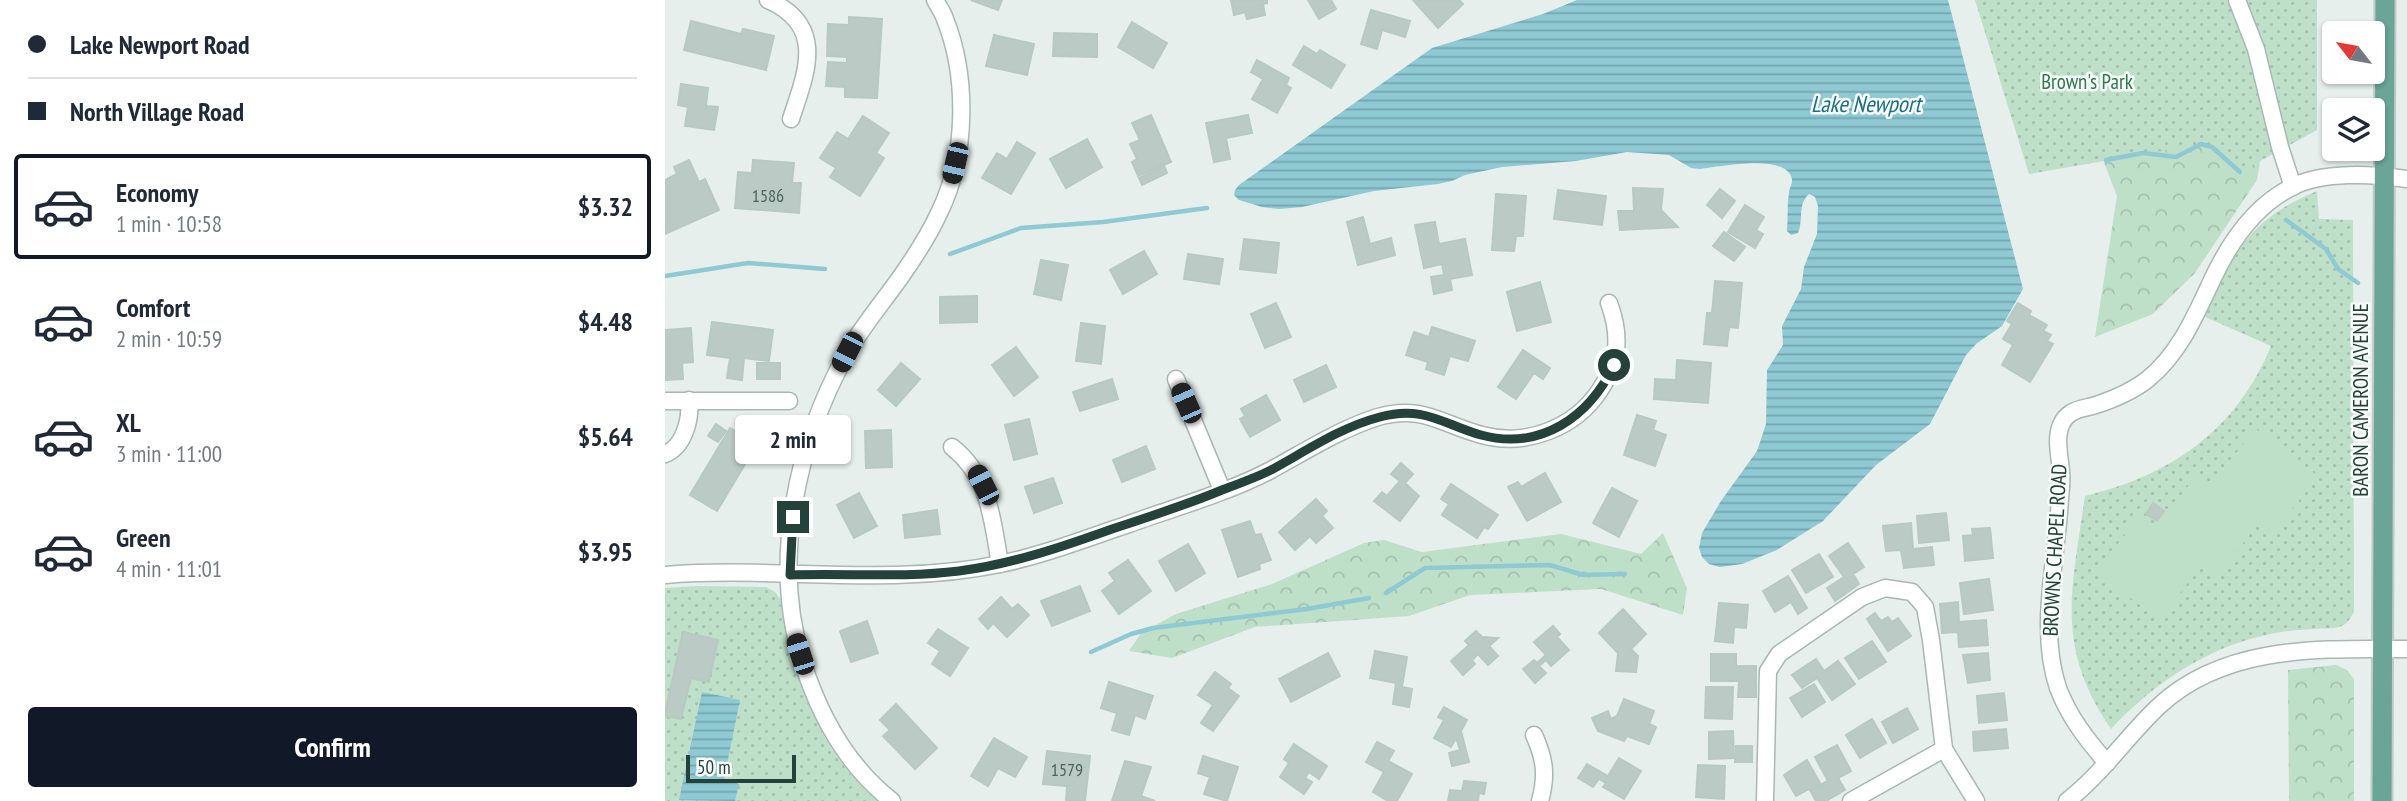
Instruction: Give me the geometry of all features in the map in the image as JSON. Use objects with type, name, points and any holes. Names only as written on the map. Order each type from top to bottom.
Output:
[{"type":"main road","name":"BARON CAMERON AVENUE","points":[[2382,801],[2385,0]]},
{"type":"street","points":[[768,0],[789,13],[798,23],[806,44],[807,68],[791,119]]},
{"type":"street","points":[[892,801],[864,774],[842,747],[825,720],[812,691],[791,619],[789,558],[796,497],[807,449],[824,400],[847,352],[867,320],[901,277],[941,210],[951,179],[961,121],[960,85],[945,19],[935,0]]},
{"type":"street","points":[[2237,0],[2256,50],[2280,147],[2293,187]]},
{"type":"street","points":[[2384,175],[2407,170]]},
{"type":"street","points":[[2384,175],[2407,179]]},
{"type":"street","name":"BROWNS CHAPEL ROAD","points":[[2106,763],[2069,712],[2058,687],[2052,655],[2048,626],[2059,534],[2061,474],[2058,432],[2067,415],[2074,410],[2094,406],[2130,391],[2148,379],[2167,360],[2180,343],[2222,259],[2259,212],[2293,187],[2329,177],[2384,175]]},
{"type":"street","points":[[665,575],[913,574],[1000,564],[1062,547],[1222,490],[1271,470],[1291,457],[1359,424],[1398,413],[1437,417],[1473,432],[1504,439],[1525,438],[1558,428],[1595,398],[1614,365],[1618,336],[1609,303]]},
{"type":"street","points":[[1175,379],[1222,490]]},
{"type":"street","points":[[665,454],[673,451],[683,435],[688,422],[689,400]]},
{"type":"street","points":[[665,401],[789,401]]},
{"type":"street","points":[[953,447],[966,457],[983,485],[1000,564]]},
{"type":"street","points":[[1765,801],[1768,671],[1779,654],[1862,597],[1885,588],[1913,592],[1925,607],[1944,748],[1976,801]]},
{"type":"street","points":[[2067,801],[2158,706],[2182,687],[2210,671],[2253,658],[2291,652],[2407,649]]},
{"type":"street","points":[[1534,736],[1543,754],[1545,769],[1540,801]]},
{"type":"street","points":[[1851,801],[1944,748]]},
{"type":"green space","name":"Brown's Park","points":[[1975,0],[2317,0],[2317,130],[2240,172],[2201,144],[2029,174]]},
{"type":"green space","points":[[2041,0],[2263,144],[2257,180],[2195,273],[2153,314],[2095,337],[2117,196]]},
{"type":"green space","points":[[2317,191],[2319,219],[2353,220],[2354,612],[2346,623],[2339,627],[2270,634],[2247,640],[2203,658],[2164,682],[2111,729],[2093,699],[2081,671],[2074,643],[2072,589],[2085,496],[2145,476],[2172,462],[2197,445],[2239,402],[2271,346],[2203,316],[2224,274],[2246,240],[2275,213]]},
{"type":"green space","points":[[2255,428],[2318,476],[2274,533],[2259,522],[2219,575],[2203,563],[2160,620],[2096,572],[2140,515],[2157,527],[2197,474],[2212,485]]},
{"type":"green space","points":[[1663,533],[1687,588],[1683,615],[1601,589],[1470,595],[1409,616],[1255,627],[1172,658],[1129,651],[1141,633],[1176,614],[1272,584],[1364,543],[1384,540],[1422,552],[1561,534],[1641,554]]},
{"type":"green space","points":[[766,587],[775,592],[781,600],[801,683],[823,734],[856,781],[877,801],[665,801],[665,588]]},
{"type":"green space","points":[[2336,665],[2347,670],[2354,679],[2354,801],[2289,801],[2288,670]]},
{"type":"water","name":"Lake Newport","points":[[1577,0],[1948,0],[2023,289],[2002,326],[1976,344],[1966,355],[1930,424],[1876,465],[1823,521],[1777,550],[1742,564],[1720,567],[1709,564],[1702,557],[1699,548],[1702,533],[1721,501],[1757,451],[1766,424],[1767,370],[1783,345],[1782,326],[1801,289],[1804,267],[1817,234],[1818,206],[1815,197],[1809,194],[1803,203],[1798,233],[1791,235],[1787,231],[1788,197],[1792,180],[1785,169],[1776,165],[1749,164],[1700,169],[1691,168],[1669,155],[1627,152],[1576,161],[1502,167],[1438,184],[1374,191],[1302,207],[1262,207],[1239,200],[1234,195],[1239,185],[1432,48],[1543,14]]},
{"type":"water","points":[[702,692],[740,700],[724,779],[739,784],[735,801],[679,800]]},
{"type":"building","points":[[971,0],[1002,0],[998,10]]},
{"type":"building","points":[[1231,0],[1267,0],[1267,3],[1263,4],[1265,15],[1247,19],[1245,12],[1234,15]]},
{"type":"building","points":[[1308,0],[1331,0],[1336,9],[1319,19]]},
{"type":"building","points":[[1413,0],[1459,0],[1463,4],[1438,28]]},
{"type":"building","points":[[1371,10],[1410,21],[1405,37],[1382,30],[1377,49],[1361,44]]},
{"type":"building","points":[[849,17],[882,19],[877,98],[845,97],[845,87],[826,86],[828,62],[847,63],[847,57],[827,56],[828,24],[849,25]]},
{"type":"building","points":[[691,21],[741,34],[743,29],[774,36],[766,70],[684,50]]},
{"type":"building","points":[[1132,22],[1167,43],[1153,68],[1118,47]]},
{"type":"building","points":[[1054,33],[1097,34],[1097,57],[1053,56]]},
{"type":"building","points":[[994,35],[1034,44],[1027,75],[986,66]]},
{"type":"building","points":[[1304,46],[1317,54],[1320,50],[1345,65],[1331,88],[1293,65]]},
{"type":"building","points":[[1257,60],[1289,78],[1286,85],[1291,88],[1277,113],[1252,99],[1263,79],[1251,72]]},
{"type":"building","points":[[681,84],[708,88],[706,106],[718,107],[714,130],[685,126],[688,107],[678,105]]},
{"type":"building","points":[[1151,115],[1171,162],[1138,176],[1132,162],[1137,159],[1130,144],[1140,140],[1132,123]]},
{"type":"building","points":[[1248,115],[1252,133],[1226,138],[1230,159],[1214,162],[1206,123]]},
{"type":"building","points":[[863,116],[889,133],[876,153],[884,158],[860,196],[830,177],[836,168],[820,158],[837,132],[848,139]]},
{"type":"building","points":[[1087,139],[1102,167],[1066,188],[1050,159]]},
{"type":"building","points":[[1017,142],[1035,153],[1011,194],[982,178],[997,153],[1007,159]]},
{"type":"building","points":[[689,160],[699,182],[705,179],[719,210],[665,234],[665,180],[677,174],[674,167]]},
{"type":"building","points":[[753,160],[794,163],[792,183],[801,183],[799,213],[735,208],[738,172],[752,173]]},
{"type":"building","points":[[1164,166],[1167,173],[1142,185],[1139,178]]},
{"type":"building","points":[[1633,188],[1663,189],[1661,210],[1678,227],[1620,230],[1618,211],[1634,211]]},
{"type":"building","points":[[1720,189],[1735,201],[1722,218],[1707,205]]},
{"type":"building","points":[[1558,190],[1606,196],[1602,225],[1554,219]]},
{"type":"building","points":[[1496,194],[1526,196],[1523,236],[1516,236],[1514,251],[1492,250]]},
{"type":"building","points":[[1745,205],[1764,217],[1756,230],[1763,234],[1755,248],[1728,232]]},
{"type":"building","points":[[1363,217],[1370,244],[1391,238],[1395,255],[1358,265],[1347,222]]},
{"type":"building","points":[[1435,222],[1439,244],[1465,239],[1472,275],[1450,279],[1452,290],[1434,294],[1431,277],[1444,275],[1442,264],[1424,268],[1415,225]]},
{"type":"building","points":[[1724,232],[1745,247],[1734,261],[1713,246]]},
{"type":"building","points":[[1244,239],[1279,243],[1276,273],[1240,269]]},
{"type":"building","points":[[1144,251],[1157,274],[1123,294],[1110,270]]},
{"type":"building","points":[[1188,254],[1223,259],[1219,284],[1184,279]]},
{"type":"building","points":[[1041,260],[1068,265],[1061,300],[1034,294]]},
{"type":"building","points":[[1715,281],[1742,283],[1738,328],[1729,327],[1727,346],[1704,344],[1707,313],[1712,313]]},
{"type":"building","points":[[1540,282],[1551,322],[1517,331],[1507,292]]},
{"type":"building","points":[[977,296],[977,322],[940,323],[940,297]]},
{"type":"building","points":[[1276,303],[1291,337],[1265,348],[1251,314]]},
{"type":"building","points":[[2018,303],[2031,311],[2029,315],[2047,325],[2043,331],[2051,335],[2047,341],[2053,344],[2030,382],[2002,365],[2013,345],[2003,339],[2012,324],[2007,321]]},
{"type":"building","points":[[712,322],[773,330],[769,361],[744,358],[742,380],[727,378],[730,358],[707,355]]},
{"type":"building","points":[[1081,323],[1105,326],[1101,364],[1076,361]]},
{"type":"building","points":[[1432,327],[1475,341],[1468,361],[1450,356],[1444,375],[1426,369],[1428,362],[1406,355],[1414,332],[1429,337]]},
{"type":"building","points":[[691,328],[693,362],[682,363],[683,379],[665,380],[665,330]]},
{"type":"building","points":[[1016,347],[1038,377],[1014,396],[992,365]]},
{"type":"building","points":[[1523,350],[1550,368],[1543,379],[1534,373],[1516,399],[1498,387]]},
{"type":"building","points":[[1677,360],[1711,363],[1708,403],[1654,399],[1655,379],[1676,380]]},
{"type":"building","points":[[757,363],[780,363],[780,379],[757,379]]},
{"type":"building","points":[[901,363],[920,379],[896,406],[878,390]]},
{"type":"building","points":[[1326,365],[1336,387],[1304,402],[1294,380]]},
{"type":"building","points":[[1112,379],[1118,399],[1080,411],[1073,392]]},
{"type":"building","points":[[1266,395],[1280,420],[1250,437],[1240,419],[1245,416],[1241,409]]},
{"type":"building","points":[[1637,415],[1656,421],[1653,430],[1666,435],[1655,466],[1624,455]]},
{"type":"building","points":[[1029,419],[1037,454],[1014,460],[1005,425]]},
{"type":"building","points":[[716,424],[726,431],[718,442],[708,436]]},
{"type":"building","points":[[730,428],[757,444],[717,511],[690,495]]},
{"type":"building","points":[[891,430],[892,467],[866,468],[865,431]]},
{"type":"building","points":[[1146,446],[1155,469],[1122,482],[1113,460]]},
{"type":"building","points":[[1401,463],[1413,474],[1405,483],[1419,496],[1400,521],[1374,501],[1382,492],[1387,496],[1400,481],[1391,474]]},
{"type":"building","points":[[1545,473],[1561,502],[1527,521],[1508,487],[1518,482],[1521,487]]},
{"type":"building","points":[[1053,478],[1062,503],[1034,513],[1025,487]]},
{"type":"building","points":[[1451,484],[1498,515],[1488,529],[1484,527],[1477,538],[1442,515],[1449,504],[1441,499]]},
{"type":"building","points":[[1612,488],[1637,501],[1619,537],[1593,523]]},
{"type":"building","points":[[859,493],[877,526],[854,538],[837,505]]},
{"type":"building","points":[[1316,499],[1327,511],[1322,516],[1333,528],[1316,543],[1310,536],[1295,550],[1279,532]]},
{"type":"building","points":[[2153,503],[2164,511],[2157,521],[2146,514]]},
{"type":"building","points":[[937,510],[940,534],[905,538],[903,515]]},
{"type":"building","points":[[1946,513],[1949,540],[1919,543],[1917,516]]},
{"type":"building","points":[[1250,521],[1255,535],[1261,534],[1271,560],[1259,564],[1260,569],[1238,577],[1222,530]]},
{"type":"building","points":[[1911,523],[1913,549],[1932,547],[1934,565],[1904,568],[1901,550],[1886,551],[1883,526]]},
{"type":"building","points":[[1990,528],[1993,558],[1965,561],[1963,536],[1973,535],[1972,529]]},
{"type":"building","points":[[1848,543],[1864,567],[1853,574],[1859,584],[1835,601],[1827,588],[1844,577],[1829,556]]},
{"type":"building","points":[[1188,544],[1205,573],[1176,591],[1159,561]]},
{"type":"building","points":[[1819,554],[1833,577],[1806,593],[1792,570]]},
{"type":"building","points":[[1128,560],[1151,591],[1119,614],[1102,591],[1115,581],[1109,573]]},
{"type":"building","points":[[1788,576],[1807,608],[1798,614],[1791,602],[1775,612],[1763,591]]},
{"type":"building","points":[[1989,579],[1993,610],[1964,614],[1960,583]]},
{"type":"building","points":[[1080,586],[1090,611],[1052,626],[1041,601]]},
{"type":"building","points":[[1001,597],[1012,609],[1018,604],[1029,615],[1007,637],[993,623],[988,629],[979,619]]},
{"type":"building","points":[[1958,602],[1959,622],[1986,620],[1988,645],[1959,647],[1958,632],[1942,633],[1940,604]]},
{"type":"building","points":[[1719,603],[1748,605],[1746,628],[1734,627],[1733,643],[1715,641]]},
{"type":"building","points":[[1623,609],[1646,634],[1631,649],[1638,656],[1636,672],[1616,671],[1618,653],[1599,633]]},
{"type":"building","points":[[1875,613],[1881,621],[1888,617],[1892,622],[1898,618],[1911,636],[1888,651],[1867,619]]},
{"type":"building","points":[[867,621],[878,653],[851,662],[840,631]]},
{"type":"building","points":[[1553,626],[1560,634],[1557,637],[1569,650],[1551,666],[1546,660],[1539,666],[1546,673],[1535,683],[1523,669],[1534,660],[1537,663],[1546,655],[1534,642]]},
{"type":"building","points":[[938,629],[968,648],[950,676],[932,664],[940,651],[928,643]]},
{"type":"building","points":[[1476,631],[1482,637],[1498,638],[1489,646],[1498,656],[1488,665],[1478,654],[1472,660],[1475,664],[1463,675],[1451,661],[1469,645],[1465,641]]},
{"type":"building","points":[[683,632],[718,640],[709,682],[691,678],[681,719],[665,716],[665,713]]},
{"type":"building","points":[[1872,641],[1886,662],[1859,679],[1845,658]]},
{"type":"building","points":[[1375,651],[1407,657],[1402,687],[1412,689],[1409,707],[1393,704],[1396,683],[1370,678]]},
{"type":"building","points":[[1328,653],[1340,676],[1291,702],[1279,679]]},
{"type":"building","points":[[1988,653],[1990,680],[1968,683],[1963,655]]},
{"type":"building","points":[[1711,654],[1736,654],[1736,666],[1756,666],[1756,697],[1738,697],[1739,681],[1711,681]]},
{"type":"building","points":[[1816,659],[1824,671],[1838,661],[1855,684],[1832,700],[1817,678],[1802,688],[1792,675]]},
{"type":"building","points":[[1215,672],[1231,684],[1228,688],[1239,696],[1213,731],[1201,723],[1213,705],[1198,695]]},
{"type":"building","points":[[1109,682],[1153,696],[1145,719],[1135,715],[1129,735],[1112,730],[1117,713],[1101,708]]},
{"type":"building","points":[[1814,684],[1825,702],[1802,717],[1790,698]]},
{"type":"building","points":[[1706,687],[1733,687],[1732,719],[1705,718]]},
{"type":"building","points":[[2004,693],[2007,720],[1979,723],[1977,696]]},
{"type":"building","points":[[1624,699],[1654,711],[1649,724],[1656,727],[1649,744],[1627,736],[1624,741],[1598,731],[1592,718],[1608,711],[1611,719],[1617,716]]},
{"type":"building","points":[[896,704],[937,748],[915,769],[883,736],[890,730],[880,720]]},
{"type":"building","points":[[1444,707],[1467,720],[1461,731],[1469,762],[1452,766],[1449,753],[1460,750],[1456,738],[1451,747],[1434,738],[1444,720],[1438,717]]},
{"type":"building","points":[[1907,708],[1918,729],[1893,743],[1882,722]]},
{"type":"building","points":[[1872,719],[1886,743],[1860,758],[1846,735]]},
{"type":"building","points":[[2006,729],[2008,748],[1974,751],[1973,732]]},
{"type":"building","points":[[1733,731],[1734,758],[1709,759],[1709,732]]},
{"type":"building","points":[[994,738],[1027,757],[1015,777],[998,768],[988,786],[971,776]]},
{"type":"building","points":[[1377,742],[1394,751],[1388,761],[1412,774],[1397,801],[1388,801],[1373,792],[1384,772],[1366,762]]},
{"type":"building","points":[[1294,744],[1327,766],[1319,779],[1309,772],[1305,778],[1312,782],[1304,794],[1280,777],[1289,763],[1284,759]]},
{"type":"building","points":[[1837,745],[1851,771],[1838,778],[1845,790],[1826,801],[1816,801],[1810,790],[1828,781],[1815,757]]},
{"type":"building","points":[[1736,746],[1752,746],[1752,762],[1735,762]]},
{"type":"building","points":[[1047,751],[1090,756],[1085,801],[1066,801],[1067,786],[1043,784]]},
{"type":"building","points":[[1203,756],[1238,767],[1227,801],[1204,794],[1210,777],[1198,773]]},
{"type":"building","points":[[1619,758],[1641,771],[1624,799],[1603,787],[1606,783],[1599,779],[1593,787],[1578,778],[1587,764],[1608,776]]},
{"type":"building","points":[[1807,760],[1820,783],[1796,796],[1784,775]]},
{"type":"building","points":[[1125,761],[1151,767],[1141,796],[1155,801],[1112,801]]},
{"type":"building","points":[[1698,765],[1725,766],[1724,799],[1696,797]]},
{"type":"building","points":[[1464,781],[1486,783],[1484,794],[1479,793],[1478,801],[1448,801],[1450,790],[1462,791]]},
{"type":"waterway","points":[[2106,160],[2143,153],[2176,157],[2201,144],[2212,147],[2240,172]]},
{"type":"waterway","points":[[950,254],[1021,228],[1103,222],[1207,208]]},
{"type":"waterway","points":[[2286,220],[2326,249],[2338,269],[2358,283]]},
{"type":"waterway","points":[[665,276],[748,263],[825,269]]},
{"type":"waterway","points":[[1386,593],[1425,568],[1550,565],[1583,575],[1625,574]]},
{"type":"waterway","points":[[1091,652],[1131,634],[1153,628],[1307,609],[1369,598]]},
{"type":"route","points":[[793,517],[790,575],[903,574],[957,571],[1000,564],[1062,547],[1222,490],[1271,470],[1291,457],[1379,417],[1418,413],[1437,417],[1485,436],[1504,439],[1525,438],[1544,433],[1558,428],[1581,412],[1595,398],[1614,365]]}]
